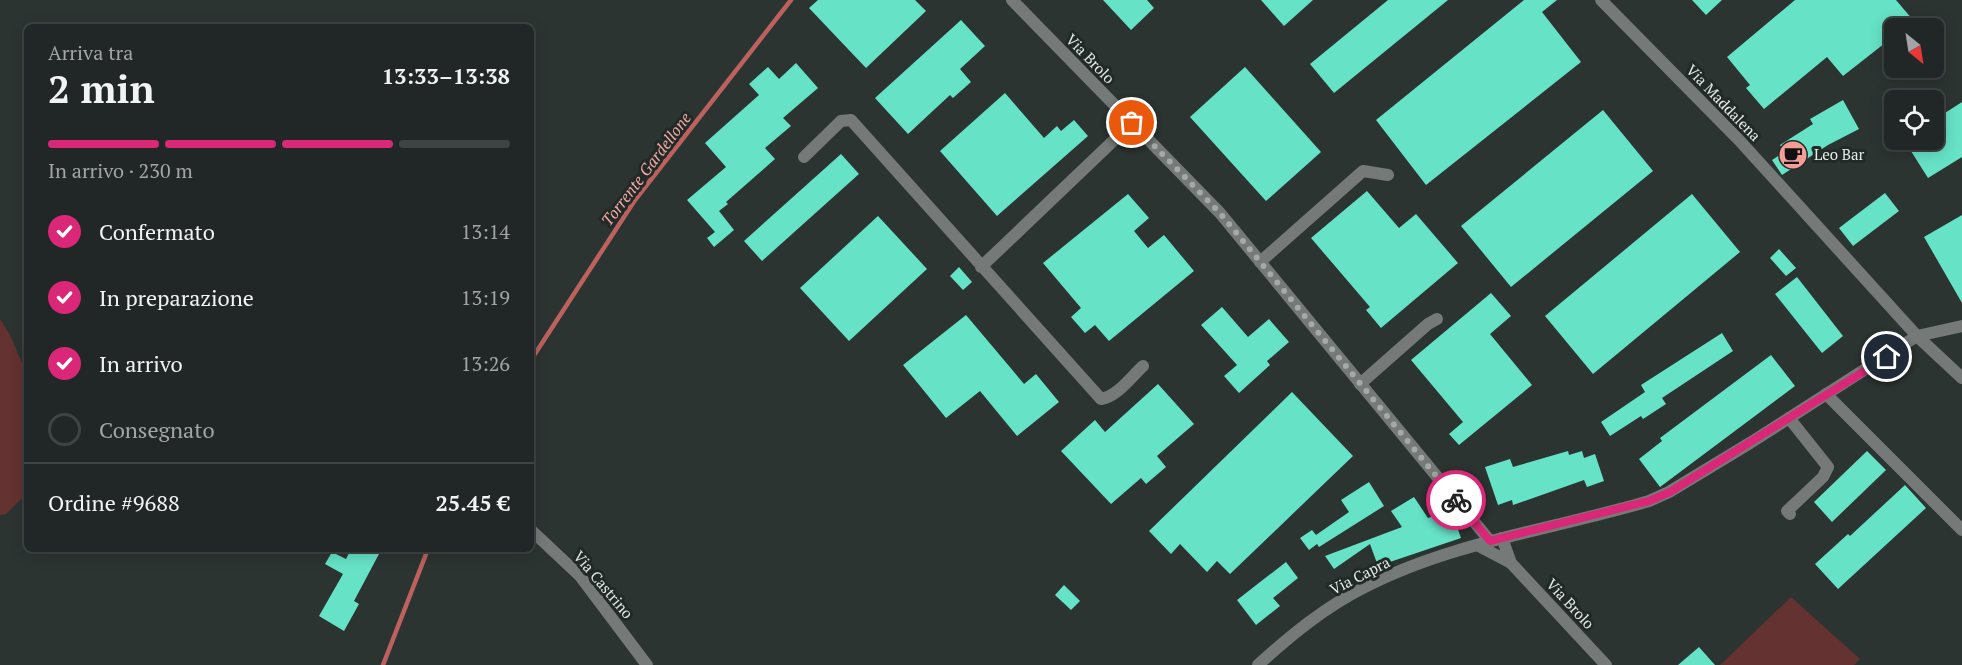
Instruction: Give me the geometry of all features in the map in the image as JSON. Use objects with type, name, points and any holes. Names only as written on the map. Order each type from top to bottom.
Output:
[{"type":"street","name":"Via Brolo","points":[[1012,0],[1220,213],[1360,384],[1496,539],[1511,563],[1606,665]]},
{"type":"street","name":"Via Maddalena","points":[[1602,0],[1739,140],[1917,336],[1962,378]]},
{"type":"street","points":[[804,156],[841,121],[851,120],[1101,399],[1108,398],[1117,391],[1143,366]]},
{"type":"street","points":[[981,267],[1132,123]]},
{"type":"street","points":[[1260,262],[1363,171],[1388,175]]},
{"type":"street","points":[[1360,384],[1428,324],[1437,319]]},
{"type":"street","name":"Via Capra","points":[[1258,665],[1310,620],[1365,586],[1496,539],[1649,501],[1670,492],[1917,336],[1962,326]]},
{"type":"street","points":[[1826,394],[1962,530]]},
{"type":"street","points":[[1789,418],[1828,467],[1823,477],[1787,511],[1790,514]]},
{"type":"street","name":"Via Castrino","points":[[534,533],[580,576],[647,665]]},
{"type":"street","name":"Via Brolo","points":[[1477,545],[1511,563]]},
{"type":"shaded area","points":[[0,319],[10,335],[24,368],[24,496],[6,514],[0,515]]},
{"type":"shaded area","points":[[1791,597],[1860,659],[1854,665],[1720,665]]},
{"type":"building","points":[[818,0],[915,0],[926,11],[866,68],[809,8]]},
{"type":"building","points":[[1103,0],[1147,0],[1154,8],[1131,30]]},
{"type":"building","points":[[1261,0],[1313,0],[1284,26]]},
{"type":"building","points":[[1388,0],[1448,0],[1334,93],[1310,64]]},
{"type":"building","points":[[1524,0],[1557,0],[1542,12],[1581,62],[1426,185],[1376,120]]},
{"type":"building","points":[[1692,0],[1722,0],[1706,15]]},
{"type":"building","points":[[1795,0],[1896,0],[1911,18],[1884,18],[1884,44],[1843,76],[1827,57],[1764,109],[1746,88],[1750,85],[1727,57]]},
{"type":"building","points":[[961,20],[985,46],[960,69],[971,82],[953,98],[950,95],[908,134],[875,98]]},
{"type":"building","points":[[796,63],[818,88],[783,118],[791,126],[765,148],[775,159],[726,202],[728,204],[719,211],[734,230],[714,247],[707,238],[715,232],[687,200],[726,167],[705,143],[759,95],[749,84],[768,67],[779,79]]},
{"type":"building","points":[[1245,67],[1321,152],[1266,201],[1190,117]]},
{"type":"building","points":[[1005,93],[1044,138],[1057,126],[1061,131],[1074,120],[1088,136],[997,216],[940,151]]},
{"type":"building","points":[[1843,100],[1859,129],[1828,145],[1782,175],[1772,160],[1784,152],[1780,145],[1813,124],[1810,119]]},
{"type":"building","points":[[1962,102],[1962,157],[1928,178],[1910,150],[1944,150],[1944,114]]},
{"type":"building","points":[[1603,110],[1653,171],[1511,287],[1461,226]]},
{"type":"building","points":[[841,154],[859,174],[762,261],[744,241]]},
{"type":"building","points":[[1367,191],[1399,228],[1416,214],[1458,263],[1381,328],[1366,310],[1370,307],[1311,238]]},
{"type":"building","points":[[1885,193],[1899,211],[1853,246],[1839,228]]},
{"type":"building","points":[[1128,194],[1149,218],[1134,231],[1148,248],[1164,235],[1194,271],[1109,341],[1095,325],[1085,333],[1071,317],[1081,308],[1043,263]]},
{"type":"building","points":[[1692,194],[1740,252],[1593,374],[1545,316]]},
{"type":"building","points":[[1962,215],[1962,303],[1924,237]]},
{"type":"building","points":[[878,216],[927,269],[849,341],[800,288]]},
{"type":"building","points":[[1779,249],[1796,268],[1786,276],[1770,258]]},
{"type":"building","points":[[959,267],[972,282],[963,290],[950,276]]},
{"type":"building","points":[[1797,277],[1843,336],[1822,353],[1775,294]]},
{"type":"building","points":[[1491,293],[1511,316],[1490,334],[1532,385],[1459,445],[1449,434],[1463,422],[1411,360]]},
{"type":"building","points":[[1222,307],[1248,337],[1269,319],[1289,342],[1267,361],[1270,365],[1239,393],[1224,376],[1237,365],[1201,325]]},
{"type":"building","points":[[966,315],[1024,384],[1036,374],[1059,402],[1017,436],[980,391],[946,418],[903,365]]},
{"type":"building","points":[[1722,333],[1733,351],[1662,398],[1666,404],[1643,419],[1641,416],[1610,436],[1601,422],[1645,392],[1641,385]]},
{"type":"building","points":[[1771,355],[1795,386],[1660,487],[1639,459],[1662,441],[1660,438]]},
{"type":"building","points":[[1158,384],[1194,424],[1157,456],[1166,467],[1146,484],[1141,478],[1111,504],[1061,451],[1095,420],[1105,432]]},
{"type":"building","points":[[1292,392],[1353,456],[1230,574],[1217,561],[1207,572],[1180,544],[1171,554],[1149,531]]},
{"type":"building","points":[[1568,451],[1569,455],[1582,451],[1584,458],[1595,454],[1604,481],[1587,487],[1584,480],[1513,505],[1512,500],[1498,505],[1485,467],[1510,459],[1513,467]]},
{"type":"building","points":[[1867,451],[1886,470],[1832,522],[1814,502]]},
{"type":"building","points":[[1369,482],[1384,506],[1319,547],[1317,544],[1309,550],[1300,538],[1312,530],[1316,535],[1349,512],[1341,500]]},
{"type":"building","points":[[1905,485],[1926,508],[1838,589],[1815,564],[1848,534],[1850,536]]},
{"type":"building","points":[[1414,497],[1428,518],[1451,510],[1461,538],[1378,566],[1370,544],[1334,569],[1325,556],[1402,527],[1391,511]]},
{"type":"building","points":[[332,552],[346,559],[350,552],[379,554],[354,601],[359,604],[344,631],[319,616],[343,574],[325,564]]},
{"type":"building","points":[[1286,562],[1298,578],[1273,598],[1280,606],[1256,625],[1237,600]]},
{"type":"building","points":[[1064,585],[1080,601],[1071,610],[1055,595]]},
{"type":"building","points":[[1699,647],[1715,665],[1678,665]]},
{"type":"waterway","name":"Torrente Gardellone","points":[[534,355],[635,200],[791,0]]},
{"type":"waterway","name":"Torrente Gardellone","points":[[383,665],[427,552]]},
{"type":"way so far","points":[[1132,123],[1220,213],[1456,500]]},
{"type":"place","name":"Leo Bar","points":[[1793,155]]},
{"type":"route","points":[[1456,500],[1490,541],[1649,501],[1670,492],[1887,357]]}]
